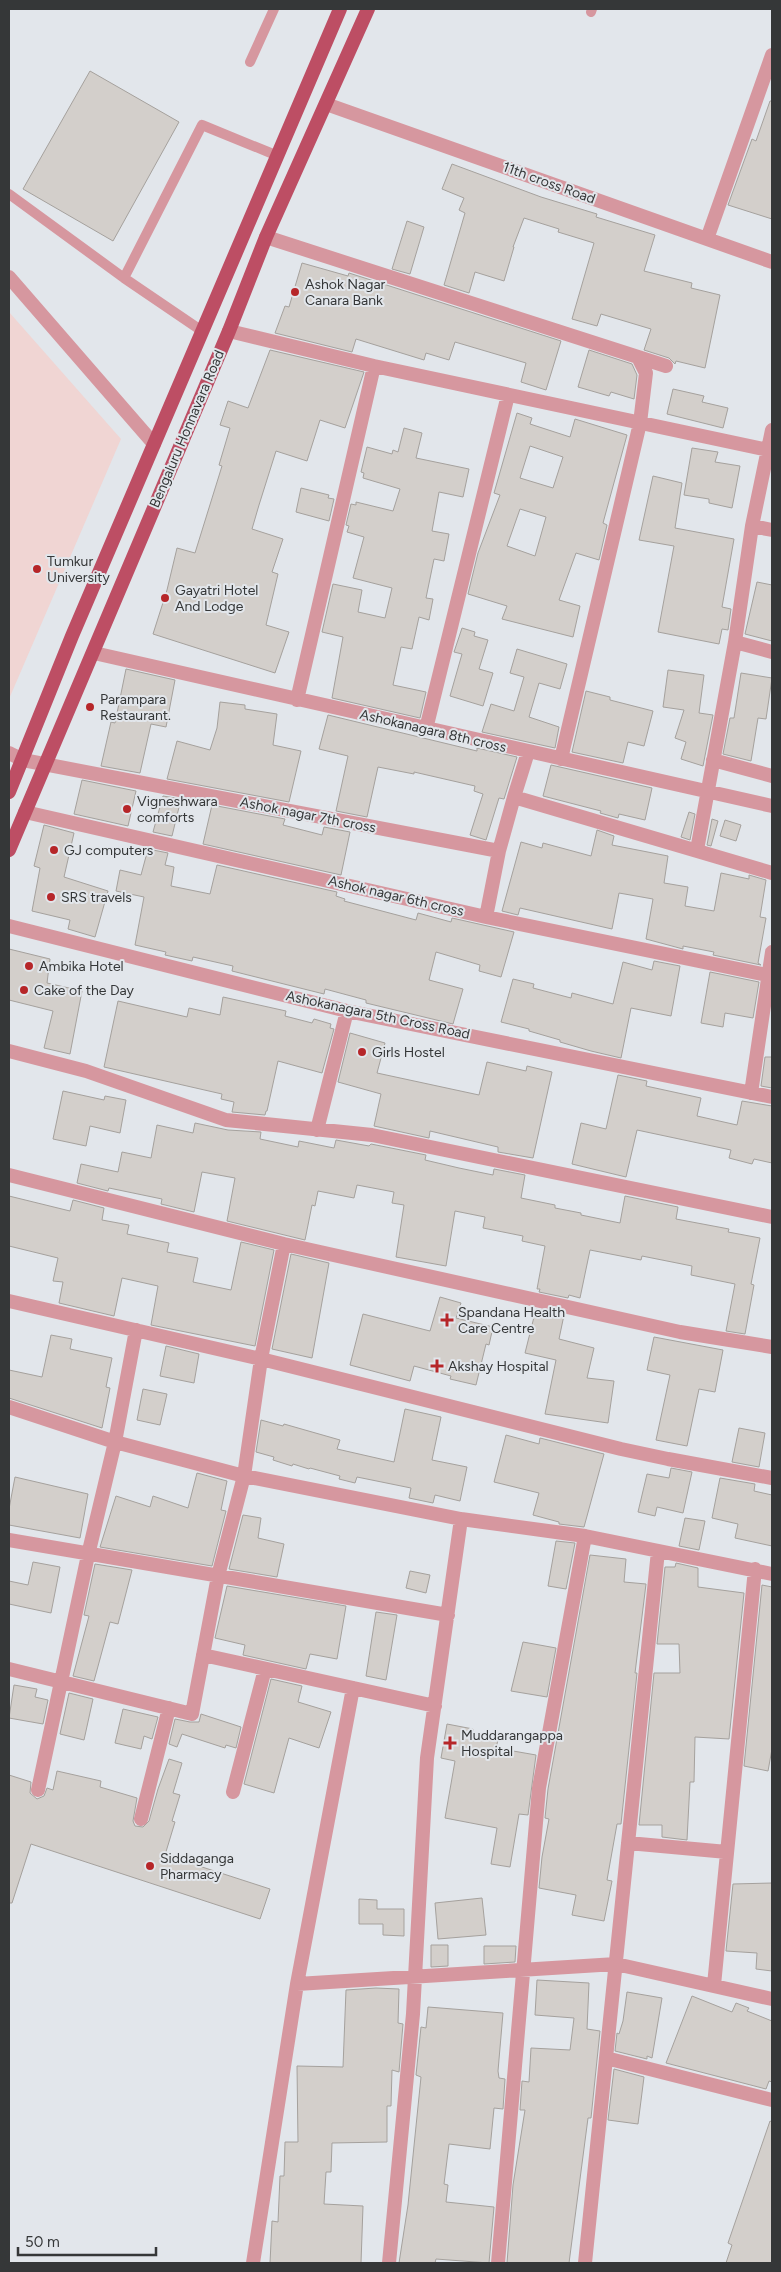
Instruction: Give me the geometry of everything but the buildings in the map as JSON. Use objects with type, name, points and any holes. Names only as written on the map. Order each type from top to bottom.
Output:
[{"type":"main road","name":"Bengaluru Honnavara Road","points":[[9,792],[23,760],[38,716],[340,9]]},
{"type":"main road","name":"Bengaluru Honnavara Road","points":[[9,850],[94,653],[174,456],[229,331],[266,237],[368,9]]},
{"type":"street","points":[[707,239],[772,55]]},
{"type":"street","name":"11th cross Road","points":[[326,104],[772,262]]},
{"type":"street","points":[[266,237],[666,366]]},
{"type":"street","points":[[9,277],[154,444]]},
{"type":"street","points":[[229,331],[374,366],[768,450]]},
{"type":"street","points":[[562,759],[640,423],[646,373],[638,357]]},
{"type":"street","points":[[298,700],[374,366]]},
{"type":"street","points":[[426,729],[508,395]]},
{"type":"street","points":[[697,850],[735,642],[752,526],[772,430]]},
{"type":"street","points":[[752,526],[772,530]]},
{"type":"street","points":[[735,642],[772,652]]},
{"type":"street","name":"Ashokanagara 8th cross","points":[[94,653],[772,806]]},
{"type":"street","points":[[486,917],[499,851],[528,752]]},
{"type":"street","name":"Ashok nagar 7th cross","points":[[9,753],[23,760],[499,851]]},
{"type":"street","points":[[713,760],[772,776]]},
{"type":"street","points":[[514,797],[772,873]]},
{"type":"street","name":"Ashok nagar 6th cross","points":[[25,812],[486,917],[770,976]]},
{"type":"street","name":"Ashokanagara 5th Cross Road","points":[[9,926],[347,1011],[772,1098]]},
{"type":"street","points":[[750,1093],[770,976],[772,952]]},
{"type":"street","points":[[317,1130],[347,1011]]},
{"type":"street","points":[[9,1051],[86,1071],[226,1120],[372,1136],[772,1217]]},
{"type":"street","points":[[9,1175],[284,1244],[680,1332],[772,1347]]},
{"type":"street","points":[[9,1669],[192,1714],[218,1576],[244,1476],[261,1359],[284,1244]]},
{"type":"street","points":[[9,1301],[261,1359],[668,1460],[772,1478]]},
{"type":"street","points":[[38,1790],[114,1442],[136,1330]]},
{"type":"street","points":[[9,1408],[114,1442],[244,1476],[461,1519],[585,1536],[755,1569],[772,1574]]},
{"type":"street","points":[[389,2263],[413,2014],[427,1758],[461,1519]]},
{"type":"street","points":[[498,2263],[525,1969],[539,1788],[585,1536]]},
{"type":"street","points":[[9,1540],[448,1615]]},
{"type":"street","points":[[585,2263],[658,1551]]},
{"type":"street","points":[[714,1985],[755,1569]]},
{"type":"street","points":[[203,1655],[435,1706]]},
{"type":"street","points":[[233,1792],[265,1669]]},
{"type":"street","points":[[254,2263],[297,1984],[353,1688]]},
{"type":"street","points":[[141,1819],[169,1708]]},
{"type":"street","points":[[628,1843],[727,1852]]},
{"type":"street","points":[[297,1984],[616,1964],[772,1999]]},
{"type":"street","points":[[606,2058],[772,2100]]},
{"type":"lane","points":[[250,62],[274,9]]},
{"type":"lane","points":[[124,278],[202,126],[278,156]]},
{"type":"lane","points":[[9,194],[124,278],[202,331]]},
{"type":"shaded area","name":"Tumkur University","points":[[9,312],[121,439],[9,699]]},
{"type":"place","name":"Ashok Nagar Canara Bank","points":[[295,292]]},
{"type":"place","name":"Tumkur University","points":[[37,569]]},
{"type":"place","name":"Gayatri Hotel And Lodge","points":[[165,598]]},
{"type":"place","name":"Parampara Restaurant.","points":[[90,707]]},
{"type":"place","name":"Vigneshwara comforts","points":[[127,809]]},
{"type":"place","name":"GJ computers","points":[[54,850]]},
{"type":"place","name":"SRS travels","points":[[51,897]]},
{"type":"place","name":"Ambika Hotel","points":[[29,966]]},
{"type":"place","name":"Cake of the Day","points":[[24,990]]},
{"type":"place","name":"Girls Hostel","points":[[362,1052]]},
{"type":"place","name":"Spandana Health Care Centre","points":[[447,1320]]},
{"type":"place","name":"Akshay Hospital","points":[[437,1366]]},
{"type":"place","name":"Muddarangappa Hospital","points":[[450,1743]]},
{"type":"place","name":"Siddaganga Pharmacy","points":[[150,1866]]}]
